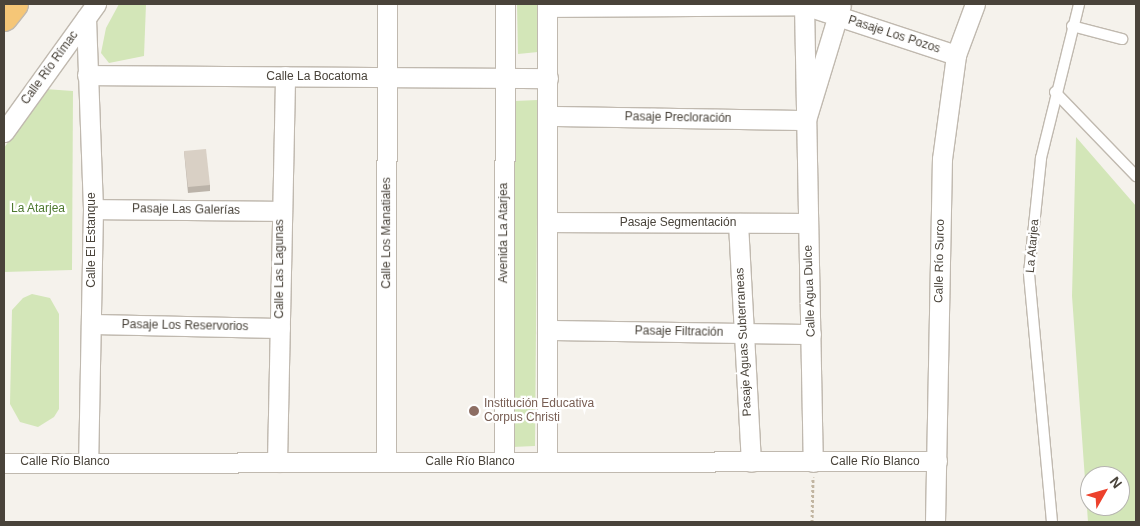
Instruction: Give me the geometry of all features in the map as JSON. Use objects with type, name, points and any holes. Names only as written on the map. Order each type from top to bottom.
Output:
[{"type":"highway","points":[[4,17],[14,4]]},
{"type":"street","name":"Calle Los Manatiales","points":[[386,462],[388,4]]},
{"type":"street","name":"Avenida La Atarjea","points":[[504,462],[505,4]]},
{"type":"street","name":"Pasaje Los Pozos","points":[[547,5],[804,4],[839,10],[956,55]]},
{"type":"street","name":"Calle Agua Dulce","points":[[804,4],[813,462]]},
{"type":"street","name":"Calle Río Surco","points":[[935,522],[942,159],[956,55],[975,4]]},
{"type":"street","points":[[547,5],[550,116],[547,462]]},
{"type":"street","name":"Calle Agua Dulce","points":[[806,120],[839,10]]},
{"type":"street","name":"Calle El Estanque","points":[[88,462],[93,209],[87,75],[91,11]]},
{"type":"street","name":"Calle Río Rímac","points":[[4,132],[91,11]]},
{"type":"street","name":"Calle La Bocatoma","points":[[87,75],[548,78]]},
{"type":"street","name":"Calle Las Lagunas","points":[[277,462],[280,211],[285,76]]},
{"type":"street","name":"Pasaje Precloración","points":[[550,116],[806,120]]},
{"type":"street","name":"Pasaje Las Galerías","points":[[93,209],[280,211]]},
{"type":"street","name":"Pasaje Segmentación","points":[[548,222],[808,223]]},
{"type":"street","name":"Pasaje Aguas Subterraneas","points":[[738,223],[751,462]]},
{"type":"street","name":"Pasaje Los Reservorios","points":[[91,324],[280,328]]},
{"type":"street","name":"Pasaje Filtración","points":[[547,330],[811,334]]},
{"type":"street","name":"Calle Río Blanco","points":[[4,462],[937,462]]},
{"type":"lane","name":"La Atarjea","points":[[1052,522],[1029,273],[1041,158],[1055,92],[1079,4]]},
{"type":"lane","points":[[1072,26],[1122,39]]},
{"type":"lane","points":[[1055,92],[1136,176]]},
{"type":"path","points":[[812,522],[813,462]]},
{"type":"green space","points":[[119,4],[146,4],[144,56],[109,63],[101,53],[106,28]]},
{"type":"green space","points":[[517,4],[538,4],[538,52],[518,54]]},
{"type":"green space","name":"La Atarjea","points":[[45,89],[73,91],[72,270],[4,272],[4,148]]},
{"type":"green space","points":[[538,100],[535,446],[512,447],[514,101]]},
{"type":"green space","points":[[1076,137],[1136,206],[1136,522],[1088,522],[1088,516],[1130,516],[1130,466],[1084,466],[1072,296]]},
{"type":"green space","points":[[32,294],[50,298],[59,314],[59,409],[54,417],[38,427],[20,422],[10,404],[12,310],[23,298]]},
{"type":"building","points":[[206,149],[210,185],[188,187],[184,151]]},
{"type":"place","name":"Institución Educativa Corpus Christi","points":[[474,411]]}]
